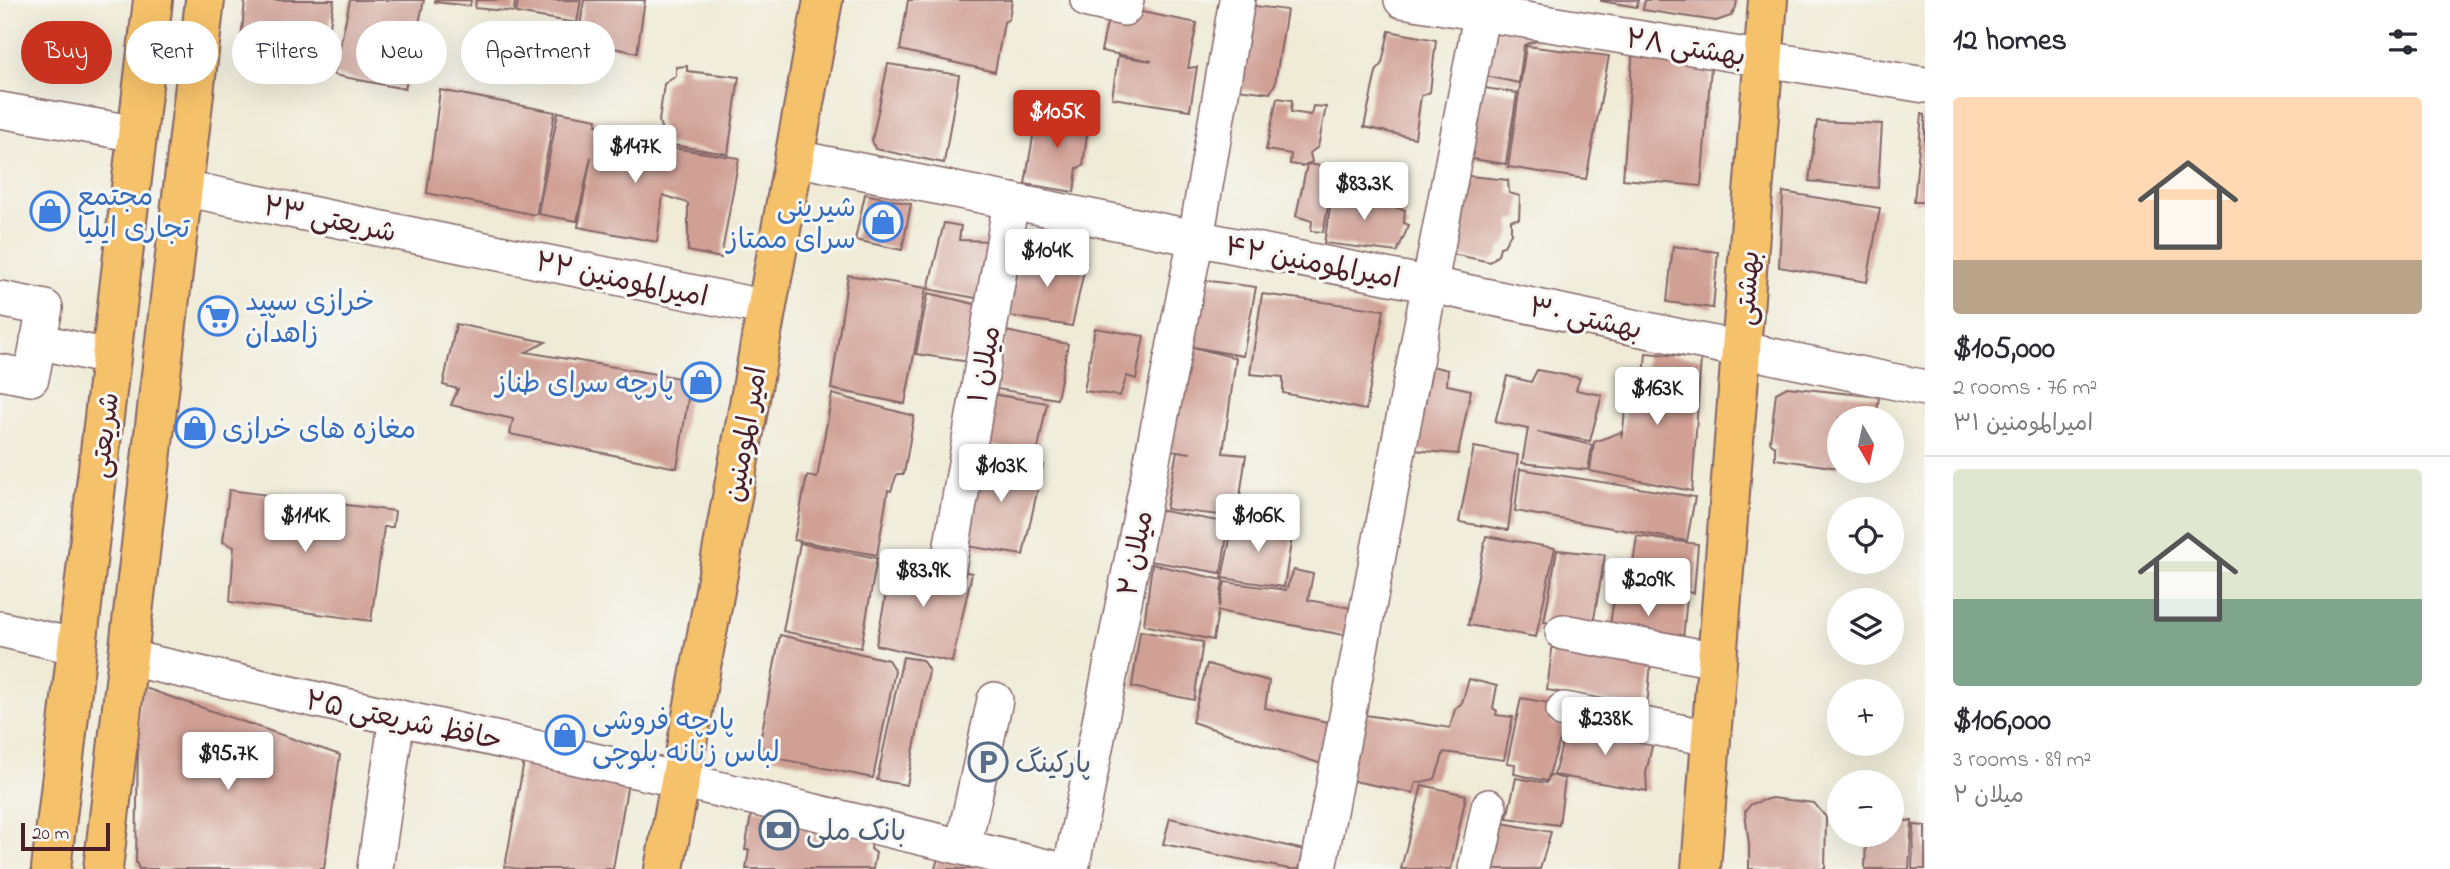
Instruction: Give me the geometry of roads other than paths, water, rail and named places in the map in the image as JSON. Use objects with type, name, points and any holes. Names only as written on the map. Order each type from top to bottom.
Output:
[{"type":"main road","name":"شریعتی","points":[[51,869],[153,0]]},
{"type":"main road","name":"شریعتی","points":[[103,869],[205,0]]},
{"type":"main road","name":"امیر المومنین","points":[[664,869],[823,0]]},
{"type":"main road","name":"بهشتی","points":[[1701,869],[1768,0]]},
{"type":"street","points":[[1088,0],[1124,8],[1126,0]]},
{"type":"street","name":"میلان ۲","points":[[1071,869],[1196,238],[1237,0]]},
{"type":"street","name":"بهشتی ۲۸","points":[[1402,0],[1483,6],[1763,59],[1925,85]]},
{"type":"street","points":[[1318,869],[1483,6]]},
{"type":"street","points":[[0,110],[138,134]]},
{"type":"street","name":"امیرالمومنین ۴۲","points":[[794,158],[1431,285]]},
{"type":"street","name":"شریعتی ۲۳","points":[[183,188],[478,248]]},
{"type":"street","name":"میلان ۱","points":[[948,568],[1011,201]]},
{"type":"street","name":"امیرالمومنین ۲۲","points":[[478,248],[767,308]]},
{"type":"street","name":"بهشتی ۳۰","points":[[1431,285],[1925,388]]},
{"type":"street","points":[[0,299],[44,307],[31,378],[0,372]]},
{"type":"street","points":[[38,341],[112,358]]},
{"type":"street","points":[[0,629],[78,648]]},
{"type":"street","points":[[1563,632],[1717,660]]},
{"type":"street","name":"حافظ شریعتی ۲۵","points":[[128,658],[680,780],[942,852],[1055,869]]},
{"type":"street","points":[[942,852],[995,700]]},
{"type":"street","points":[[1564,710],[1711,737]]},
{"type":"street","points":[[375,869],[397,717]]},
{"type":"street","points":[[1476,869],[1489,807]]},
{"type":"place","name":"مجتمع تجاری ایلیا","points":[[50,211]]},
{"type":"place","name":"شیرینی سرای ممتاز","points":[[883,222]]},
{"type":"place","name":"خرازی سپید زاهدان","points":[[218,316]]},
{"type":"place","name":"پارچه سرای طناز","points":[[701,382]]},
{"type":"place","name":"مغازه های خرازی","points":[[195,428]]},
{"type":"place","name":"پارچه فروشی لباس زنانه بلوچی","points":[[565,735]]},
{"type":"place","name":"پارکینگ","points":[[988,762]]},
{"type":"place","name":"بانک ملی","points":[[779,830]]}]
